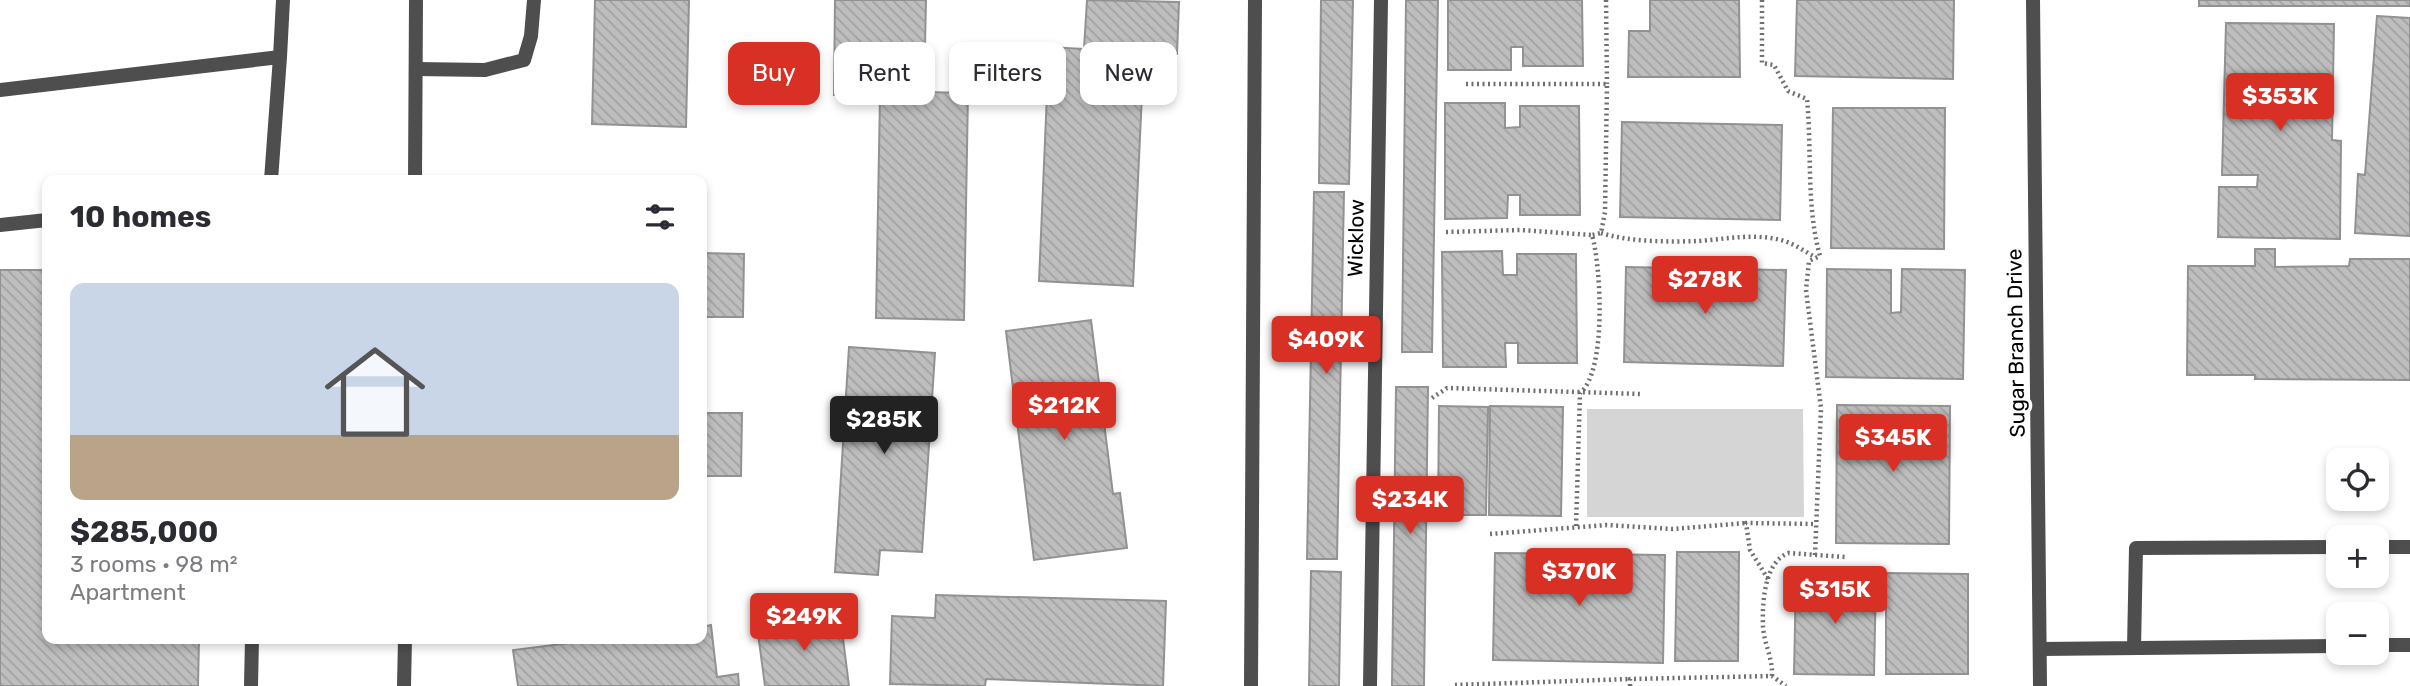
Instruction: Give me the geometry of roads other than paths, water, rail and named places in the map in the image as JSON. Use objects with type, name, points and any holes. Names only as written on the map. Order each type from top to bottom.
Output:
[{"type":"street","points":[[271,175],[283,0]]},
{"type":"street","points":[[415,175],[416,0]]},
{"type":"street","points":[[416,69],[485,71],[524,60],[531,36],[534,0]]},
{"type":"street","points":[[1251,686],[1255,0]]},
{"type":"street","name":"Wicklow","points":[[1370,686],[1381,0]]},
{"type":"street","name":"Sugar Branch Drive","points":[[2033,0],[2040,686]]},
{"type":"street","points":[[0,90],[280,57]]},
{"type":"street","points":[[0,225],[42,221]]},
{"type":"street","points":[[2134,648],[2136,548],[2326,547]]},
{"type":"street","points":[[2389,547],[2410,547]]},
{"type":"street","points":[[251,686],[252,644]]},
{"type":"street","points":[[404,686],[405,644]]},
{"type":"street","points":[[2389,645],[2410,645]]},
{"type":"street","points":[[2040,649],[2326,646]]}]
